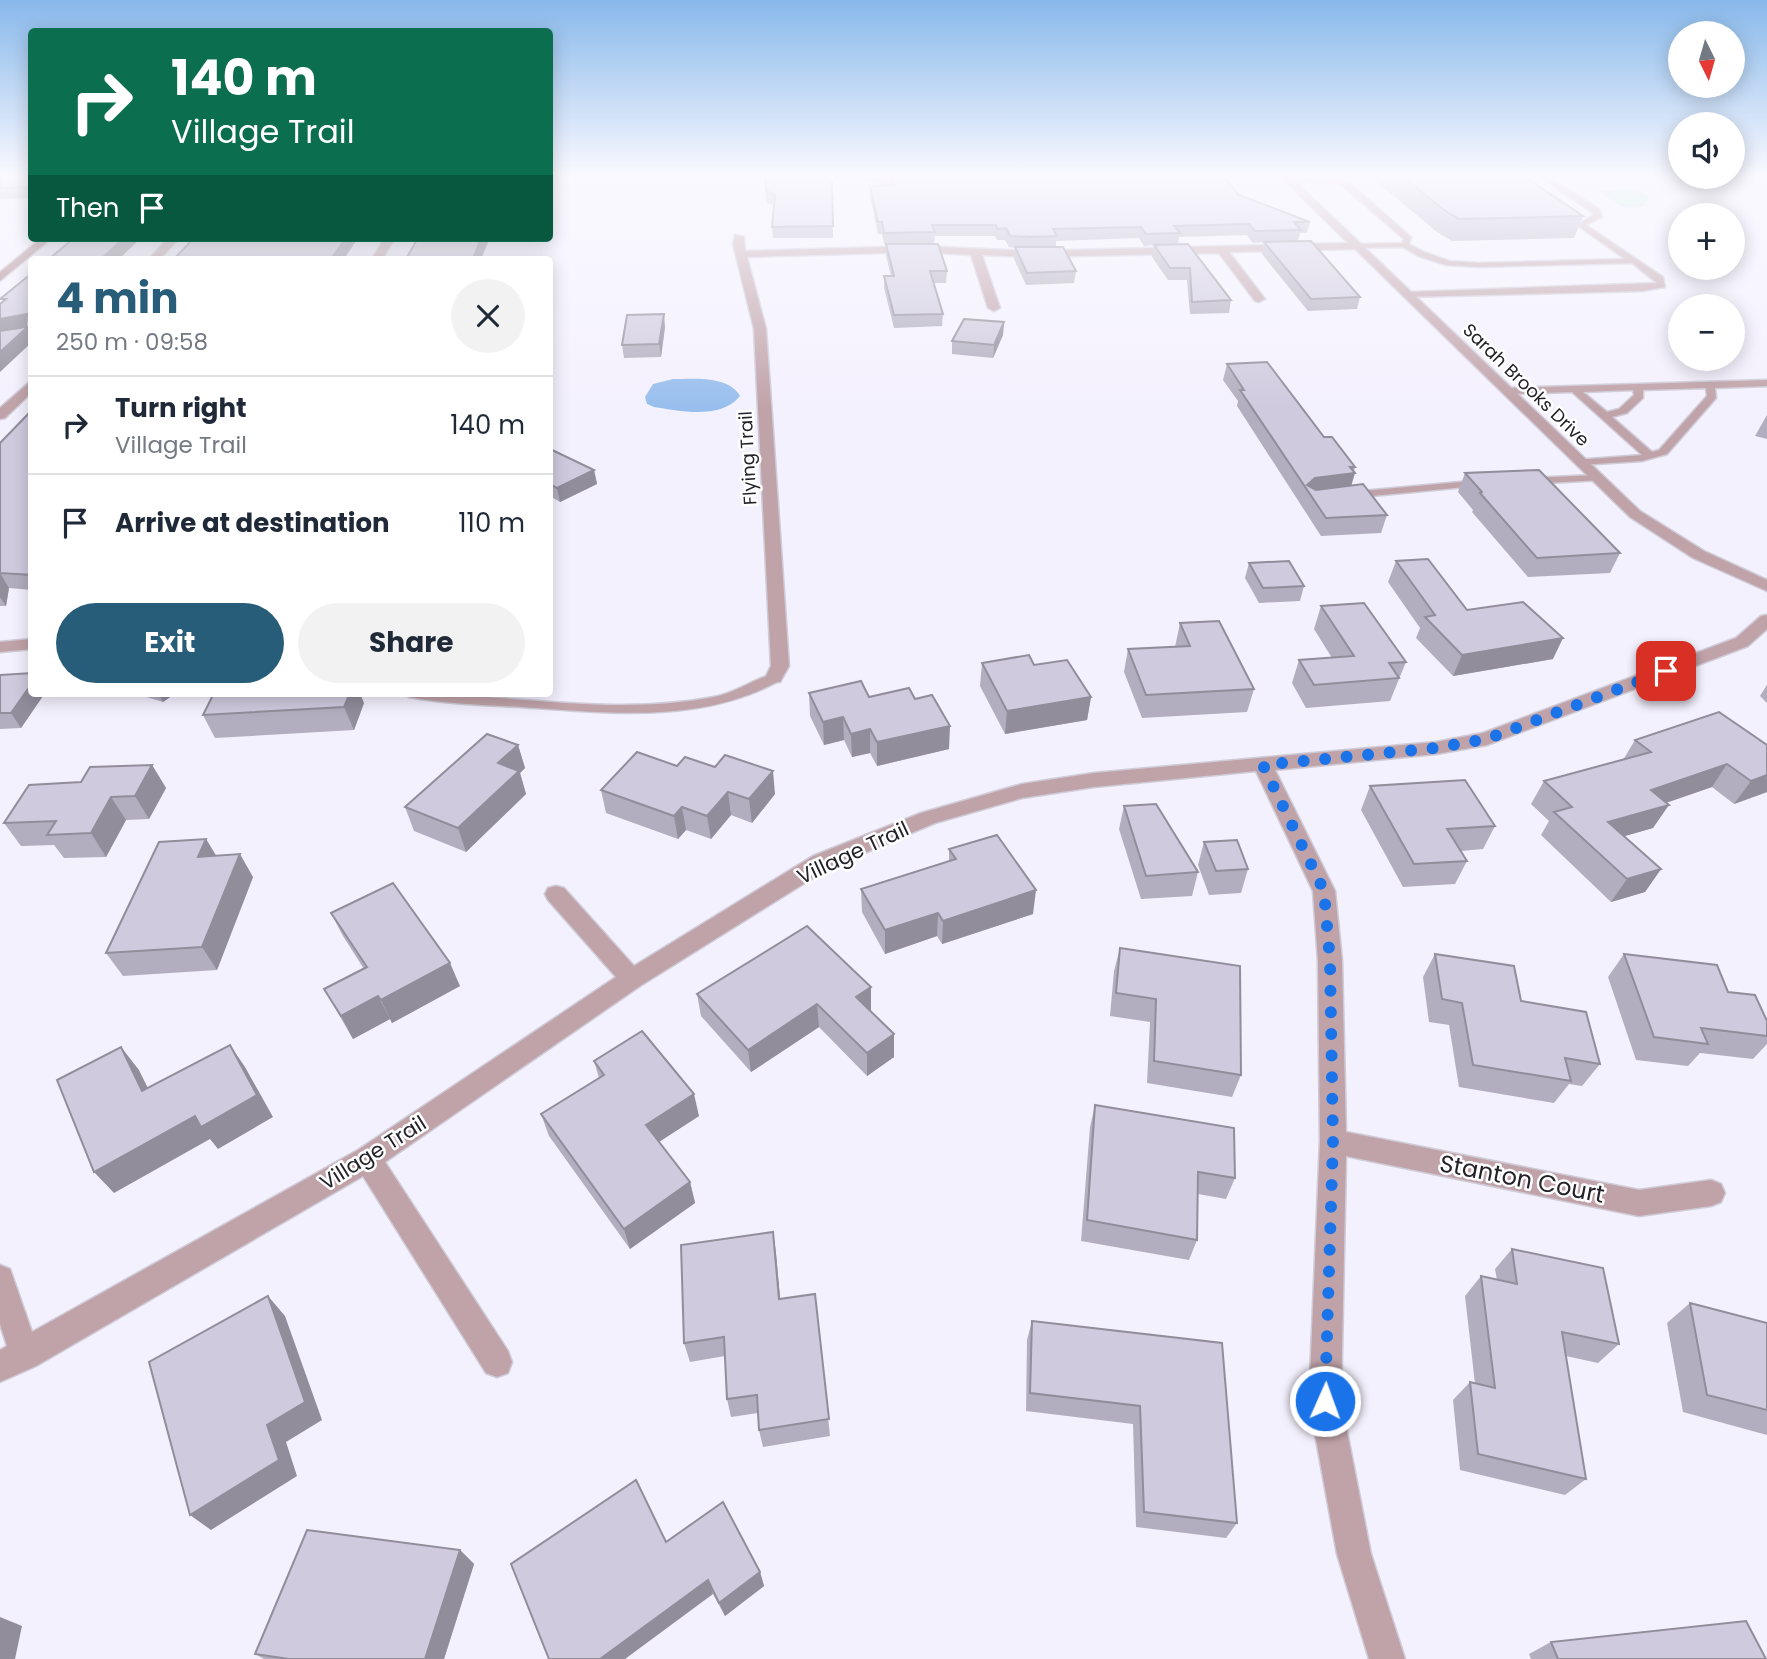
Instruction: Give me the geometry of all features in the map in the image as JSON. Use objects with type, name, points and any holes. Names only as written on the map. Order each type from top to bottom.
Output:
[{"type":"street","points":[[0,278],[29,253]]},
{"type":"street","points":[[741,254],[759,253]]},
{"type":"street","points":[[976,253],[994,308]]},
{"type":"street","points":[[1225,253],[1259,299]]},
{"type":"street","name":"Sarah Brooks Drive","points":[[1366,253],[1580,462],[1665,537],[1698,556],[1767,586]]},
{"type":"street","name":"Flying Trail","points":[[741,254],[760,329],[779,655],[778,673],[774,678]]},
{"type":"street","points":[[0,415],[28,388]]},
{"type":"street","name":"Village Trail","points":[[13,1361],[368,1159],[632,979],[821,862],[928,818],[1022,791],[1094,780],[1436,748],[1487,739],[1742,642],[1767,620]]},
{"type":"street","points":[[0,647],[28,644]]},
{"type":"street","points":[[1263,765],[1324,891],[1330,961],[1333,1141],[1325,1401],[1354,1554],[1387,1659]]},
{"type":"street","points":[[556,894],[632,979]]},
{"type":"street","name":"Stanton Court","points":[[1333,1141],[1639,1203],[1711,1193]]},
{"type":"street","points":[[368,1159],[497,1362]]},
{"type":"street","points":[[0,1279],[13,1361]]},
{"type":"lane","points":[[1420,253],[1449,263],[1478,265],[1633,261]]},
{"type":"lane","points":[[1409,295],[1642,288],[1661,285],[1660,279],[1622,253]]},
{"type":"lane","points":[[1508,391],[1767,383]]},
{"type":"lane","points":[[1580,462],[1650,456],[1663,452],[1712,396],[1710,385]]},
{"type":"lane","points":[[1605,416],[1623,411],[1639,396],[1638,387]]},
{"type":"lane","points":[[1574,389],[1650,456]]},
{"type":"lane","points":[[1521,481],[1597,478]]},
{"type":"lane","points":[[1338,497],[1495,483]]},
{"type":"lane","points":[[432,697],[595,708],[675,706],[725,698],[763,686],[774,678]]},
{"type":"water","points":[[673,379],[719,381],[735,389],[740,396],[732,404],[722,408],[700,412],[647,404],[645,397],[653,384]]},
{"type":"building","points":[[56,253],[107,253],[104,256],[53,256]]},
{"type":"building","points":[[179,253],[335,253],[333,256],[177,256]]},
{"type":"building","points":[[409,253],[475,253],[474,256],[408,256]]},
{"type":"building","points":[[888,253],[941,253],[947,271],[930,271],[943,314],[894,315],[884,276],[894,276]]},
{"type":"building","points":[[1018,253],[1066,253],[1076,271],[1027,273]]},
{"type":"building","points":[[1160,253],[1195,253],[1231,300],[1192,302],[1190,268],[1170,268]]},
{"type":"building","points":[[1273,253],[1322,253],[1360,297],[1311,299]]},
{"type":"building","points":[[28,276],[28,327],[0,352],[0,331],[26,327],[27,314],[0,319],[0,304],[6,299],[0,299]]},
{"type":"building","points":[[664,314],[659,344],[622,345],[627,315]]},
{"type":"building","points":[[964,319],[1004,322],[994,345],[952,341]]},
{"type":"building","points":[[1267,362],[1324,437],[1332,437],[1355,467],[1350,467],[1355,473],[1315,478],[1307,485],[1316,490],[1363,484],[1387,515],[1326,518],[1240,390],[1244,390],[1227,364]]},
{"type":"building","points":[[28,414],[28,575],[0,573],[0,443]]},
{"type":"building","points":[[553,450],[594,470],[557,488],[553,486]]},
{"type":"building","points":[[1539,470],[1620,553],[1537,558],[1465,473]]},
{"type":"building","points":[[1428,559],[1467,610],[1523,602],[1563,638],[1462,655],[1425,617],[1435,615],[1396,561]]},
{"type":"building","points":[[1289,561],[1304,586],[1263,588],[1249,563]]},
{"type":"building","points":[[1364,603],[1406,662],[1389,663],[1399,678],[1314,685],[1299,660],[1354,656],[1321,606]]},
{"type":"building","points":[[1219,621],[1254,689],[1146,695],[1128,649],[1190,646],[1180,623]]},
{"type":"building","points":[[1029,655],[1034,665],[1067,660],[1091,697],[1007,711],[982,663]]},
{"type":"building","points":[[28,673],[28,689],[11,713],[0,713],[0,675]]},
{"type":"building","points":[[861,681],[869,697],[909,688],[915,699],[932,695],[950,726],[877,742],[870,729],[851,734],[843,717],[823,722],[809,693]]},
{"type":"building","points":[[212,697],[348,697],[344,707],[203,715]]},
{"type":"building","points":[[1719,712],[1767,745],[1767,775],[1751,781],[1727,764],[1651,790],[1669,805],[1608,822],[1661,869],[1627,879],[1554,812],[1572,807],[1544,781],[1651,752],[1635,740]]},
{"type":"building","points":[[487,734],[518,745],[498,763],[519,771],[458,828],[405,807]]},
{"type":"building","points":[[637,752],[677,766],[685,757],[715,767],[725,755],[773,771],[749,799],[728,792],[707,816],[682,807],[674,816],[601,790]]},
{"type":"building","points":[[152,765],[135,796],[111,797],[91,833],[47,835],[56,821],[4,823],[29,785],[81,782],[90,767]]},
{"type":"building","points":[[1465,780],[1495,826],[1447,829],[1467,861],[1414,864],[1370,786]]},
{"type":"building","points":[[1156,804],[1198,872],[1146,876],[1124,806]]},
{"type":"building","points":[[997,835],[1036,890],[943,921],[938,913],[885,930],[861,889],[956,859],[949,849]]},
{"type":"building","points":[[206,839],[198,857],[240,854],[202,947],[106,953],[159,842]]},
{"type":"building","points":[[1237,840],[1248,869],[1216,871],[1204,842]]},
{"type":"building","points":[[393,883],[450,963],[381,1000],[378,996],[341,1016],[324,989],[367,967],[331,913]]},
{"type":"building","points":[[807,926],[871,987],[856,997],[894,1034],[867,1053],[817,1004],[748,1050],[697,994]]},
{"type":"building","points":[[1120,948],[1240,966],[1241,1075],[1154,1061],[1156,999],[1116,993]]},
{"type":"building","points":[[1435,954],[1514,966],[1521,1001],[1586,1012],[1600,1064],[1565,1058],[1571,1081],[1473,1065],[1462,1003],[1442,999]]},
{"type":"building","points":[[1624,954],[1717,965],[1728,992],[1755,995],[1767,1021],[1767,1036],[1701,1028],[1708,1044],[1654,1037]]},
{"type":"building","points":[[642,1031],[694,1094],[646,1125],[690,1182],[624,1229],[541,1114],[604,1075],[594,1061]]},
{"type":"building","points":[[230,1045],[257,1095],[201,1127],[195,1116],[94,1172],[57,1080],[121,1047],[142,1091]]},
{"type":"building","points":[[1095,1105],[1234,1128],[1235,1178],[1198,1172],[1197,1240],[1087,1220]]},
{"type":"building","points":[[773,1232],[779,1299],[815,1294],[829,1419],[759,1430],[757,1395],[727,1399],[724,1337],[684,1343],[681,1245]]},
{"type":"building","points":[[1512,1249],[1603,1268],[1619,1344],[1562,1332],[1586,1479],[1478,1454],[1470,1382],[1495,1388],[1481,1276],[1517,1284]]},
{"type":"building","points":[[268,1296],[305,1402],[267,1425],[279,1460],[190,1515],[149,1362]]},
{"type":"building","points":[[1690,1303],[1767,1323],[1767,1410],[1707,1395]]},
{"type":"building","points":[[1032,1321],[1222,1343],[1237,1523],[1144,1512],[1140,1406],[1030,1393]]},
{"type":"building","points":[[636,1480],[666,1542],[723,1502],[760,1572],[719,1603],[708,1580],[600,1659],[549,1659],[511,1564]]},
{"type":"building","points":[[307,1530],[460,1550],[425,1659],[289,1659],[255,1654]]},
{"type":"building","points":[[1746,1621],[1766,1659],[1558,1659],[1551,1642]]},
{"type":"route","points":[[1325,1401],[1333,1141],[1330,961],[1324,891],[1263,765],[1436,748],[1487,739],[1666,671]]}]
